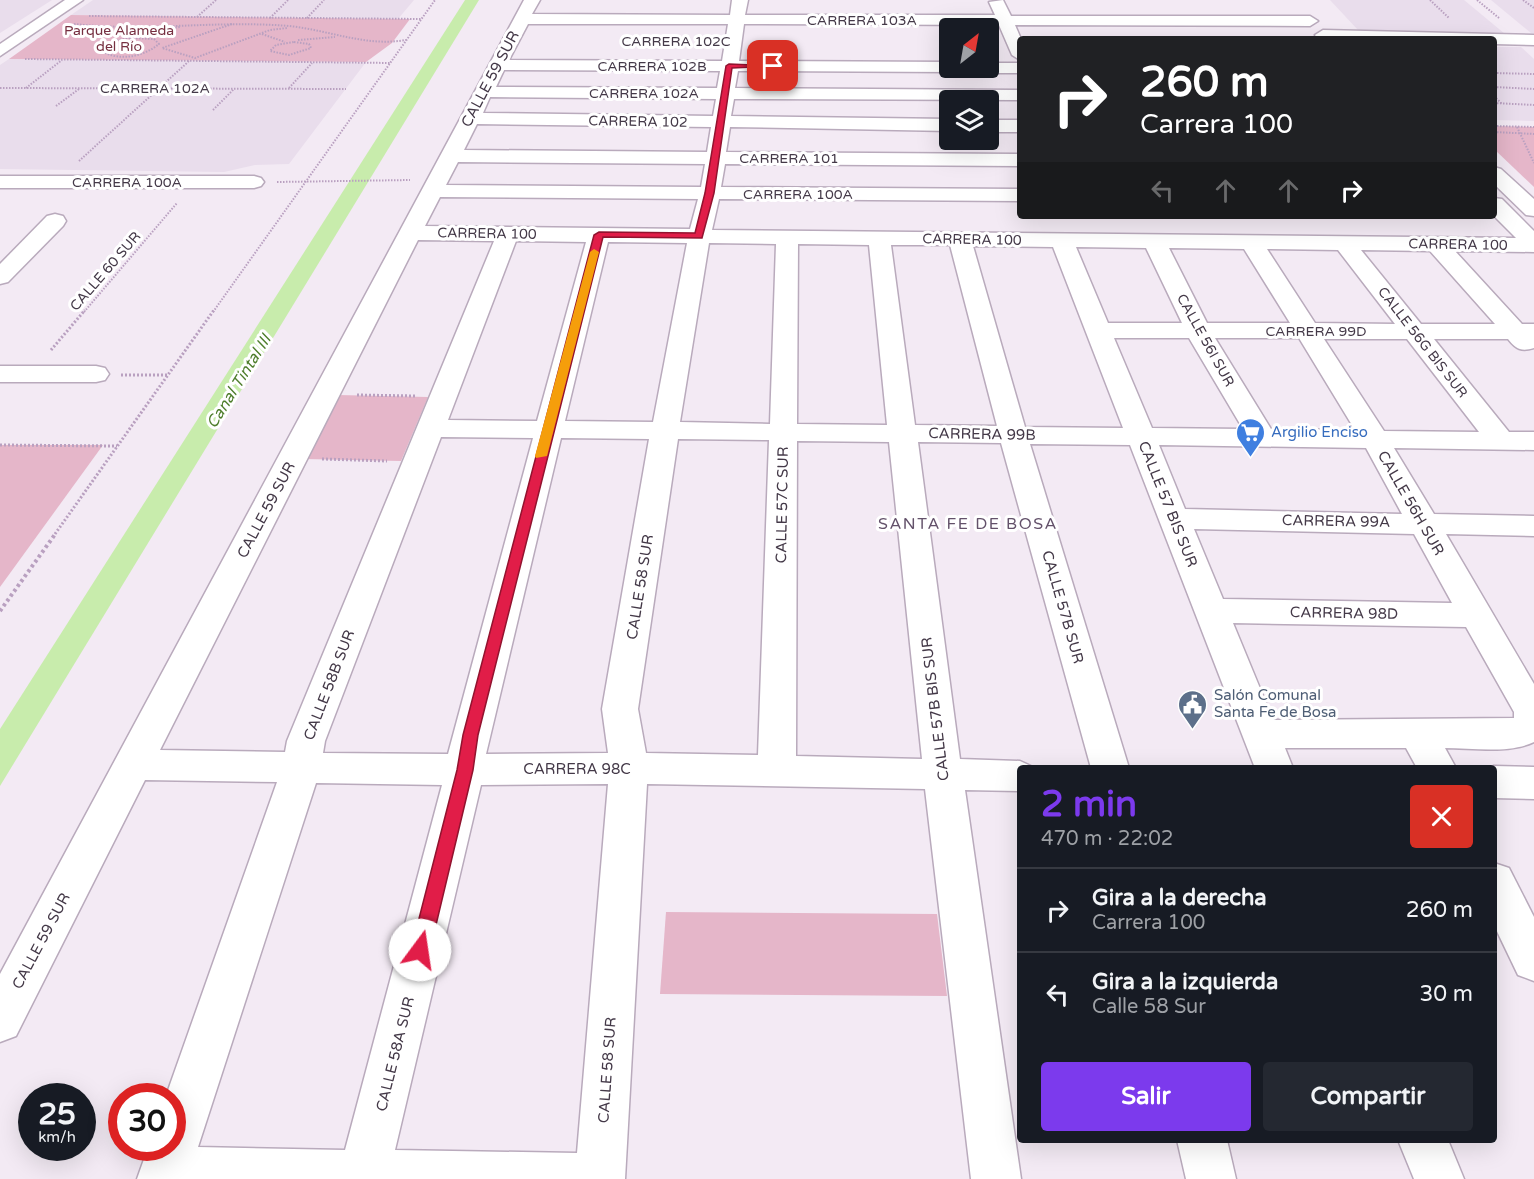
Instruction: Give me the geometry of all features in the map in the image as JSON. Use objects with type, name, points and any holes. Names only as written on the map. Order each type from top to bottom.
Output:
[{"type":"street","points":[[0,51],[75,0]]},
{"type":"street","points":[[997,0],[1017,45]]},
{"type":"street","points":[[1324,36],[1310,21],[1304,6],[1345,36]]},
{"type":"street","name":"CARRERA 103A","points":[[519,33],[733,53],[1006,21],[1310,21]]},
{"type":"street","name":"CARRERA 102B","points":[[519,33],[733,53],[939,66]]},
{"type":"street","name":"CALLE 59 SUR","points":[[0,1020],[450,156],[519,33]]},
{"type":"street","points":[[1497,39],[1534,40]]},
{"type":"street","points":[[999,43],[1017,47]]},
{"type":"street","name":"CARRERA 102A","points":[[477,105],[733,53],[1017,95]]},
{"type":"street","name":"CARRERA 102","points":[[477,105],[733,53],[939,121]]},
{"type":"street","name":"CALLE 58 SUR","points":[[600,1179],[629,768],[621,709],[665,430],[699,236],[710,193],[733,53]]},
{"type":"street","points":[[999,68],[1017,68]]},
{"type":"street","points":[[999,126],[1017,126]]},
{"type":"street","name":"CARRERA 101","points":[[450,156],[1017,160]]},
{"type":"street","points":[[1497,176],[1534,210]]},
{"type":"street","name":"CARRERA 100A","points":[[0,182],[254,182]]},
{"type":"street","name":"CARRERA 100A","points":[[432,191],[1017,195]]},
{"type":"street","points":[[1497,207],[1534,244]]},
{"type":"street","points":[[1093,219],[1104,240]]},
{"type":"street","points":[[0,277],[55,221]]},
{"type":"street","name":"CARRERA 100","points":[[411,233],[1534,244]]},
{"type":"street","name":"CALLE 58B SUR","points":[[164,1176],[302,767],[306,741],[508,234]]},
{"type":"street","name":"CALLE 58A SUR","points":[[364,1175],[465,770],[470,735],[599,235]]},
{"type":"street","name":"CALLE 57C SUR","points":[[777,773],[787,237]]},
{"type":"street","name":"CALLE 57B BIS SUR","points":[[879,238],[943,775],[996,1179]]},
{"type":"street","name":"CALLE 57B SUR","points":[[960,238],[1013,435],[1109,765]]},
{"type":"street","name":"CALLE 57 BIS SUR","points":[[1062,240],[1273,765]]},
{"type":"street","name":"CALLE 56I SUR","points":[[1154,241],[1198,331],[1262,438]]},
{"type":"street","name":"CALLE 56H SUR","points":[[1251,242],[1375,439],[1421,523],[1532,712],[1532,725],[1518,733],[1417,733]]},
{"type":"street","name":"CALLE 56G BIS SUR","points":[[1344,243],[1501,441]]},
{"type":"street","points":[[1436,244],[1525,332],[1534,354]]},
{"type":"street","name":"CARRERA 99D","points":[[1098,330],[1525,332]]},
{"type":"street","points":[[0,374],[96,374]]},
{"type":"street","name":"CARRERA 99B","points":[[437,412],[548,429],[1534,441]]},
{"type":"street","name":"CARRERA 99A","points":[[1174,519],[1534,526]]},
{"type":"street","name":"CARRERA 98D","points":[[1211,611],[1477,615]]},
{"type":"street","points":[[1260,734],[1417,733],[1435,765]]},
{"type":"street","name":"CARRERA 98C","points":[[133,765],[465,770],[629,768],[777,773],[1017,776]]},
{"type":"street","points":[[1497,782],[1534,783]]},
{"type":"street","points":[[1497,887],[1534,961]]},
{"type":"street","points":[[1203,1143],[1211,1179]]},
{"type":"street","points":[[1424,1143],[1439,1179]]},
{"type":"street","points":[[164,1176],[364,1175],[595,1179]]},
{"type":"path","points":[[197,17],[216,0]]},
{"type":"path","points":[[270,18],[288,0]]},
{"type":"path","points":[[307,18],[324,0]]},
{"type":"path","points":[[0,611],[435,0]]},
{"type":"path","points":[[1523,0],[1534,9]]},
{"type":"path","points":[[53,15],[422,19]]},
{"type":"path","points":[[53,15],[54,19],[61,22],[88,26],[236,23],[299,28],[378,44],[407,40]]},
{"type":"path","points":[[236,23],[162,48],[195,57],[262,33],[299,28]]},
{"type":"path","points":[[113,41],[148,38],[159,44],[151,50],[133,55],[114,56],[102,52],[102,47],[113,41],[145,33],[207,24]]},
{"type":"path","points":[[262,33],[286,43],[300,42],[311,46],[308,51],[276,55],[270,51],[272,47],[286,43],[342,37]]},
{"type":"path","points":[[20,59],[391,63]]},
{"type":"path","points":[[26,88],[63,60]]},
{"type":"path","points":[[78,162],[190,61]]},
{"type":"path","points":[[289,89],[312,62]]},
{"type":"path","points":[[1497,73],[1534,74]]},
{"type":"path","points":[[1497,87],[1534,89]]},
{"type":"path","name":"CARRERA 102A","points":[[0,88],[346,89]]},
{"type":"path","points":[[56,106],[79,88]]},
{"type":"path","points":[[213,110],[235,89]]},
{"type":"path","points":[[1497,99],[1502,104]]},
{"type":"path","points":[[1497,103],[1534,105]]},
{"type":"path","points":[[1497,126],[1534,127]]},
{"type":"path","points":[[1517,127],[1534,163]]},
{"type":"path","points":[[1497,132],[1534,134]]},
{"type":"path","points":[[254,182],[401,180]]},
{"type":"path","name":"CALLE 60 SUR","points":[[30,374],[195,182]]},
{"type":"path","points":[[96,374],[168,375]]},
{"type":"path","points":[[326,394],[437,412]]},
{"type":"path","points":[[0,444],[118,446]]},
{"type":"path","points":[[293,459],[418,461]]},
{"type":"shaded area","points":[[0,0],[52,0],[0,33]]},
{"type":"shaded area","points":[[93,0],[414,0],[398,19],[71,15]]},
{"type":"shaded area","points":[[1330,0],[1464,0],[1505,34],[1359,31]]},
{"type":"shaded area","points":[[1491,0],[1534,0],[1534,33],[1531,33]]},
{"type":"shaded area","points":[[1497,47],[1521,47],[1534,59],[1534,121],[1497,120]]},
{"type":"shaded area","points":[[9,59],[366,62],[289,164],[255,165],[224,172],[0,169],[0,65]]},
{"type":"green space","name":"Parque Alameda del Río","points":[[71,15],[410,19],[392,43],[366,62],[9,59]]},
{"type":"green space","points":[[1497,126],[1534,127],[1534,187],[1497,152]]},
{"type":"green space","points":[[338,395],[428,397],[401,461],[304,459]]},
{"type":"green space","points":[[0,445],[103,445],[0,587]]},
{"type":"green space","points":[[666,912],[937,914],[947,996],[660,994]]},
{"type":"water","name":"Canal Tintal III","points":[[465,0],[479,0],[0,786],[0,729]]},
{"type":"slow traffic","points":[[541,456],[594,252]]},
{"type":"place","name":"Argilio Enciso","points":[[1250,458]]},
{"type":"place","name":"Salón Comunal Santa Fe de Bosa","points":[[1193,730]]},
{"type":"district","name":"SANTA FE DE BOSA","points":[[968,523]]},
{"type":"route","points":[[420,950],[465,770],[470,735],[599,235],[699,236],[710,193],[729,66],[773,66]]}]
